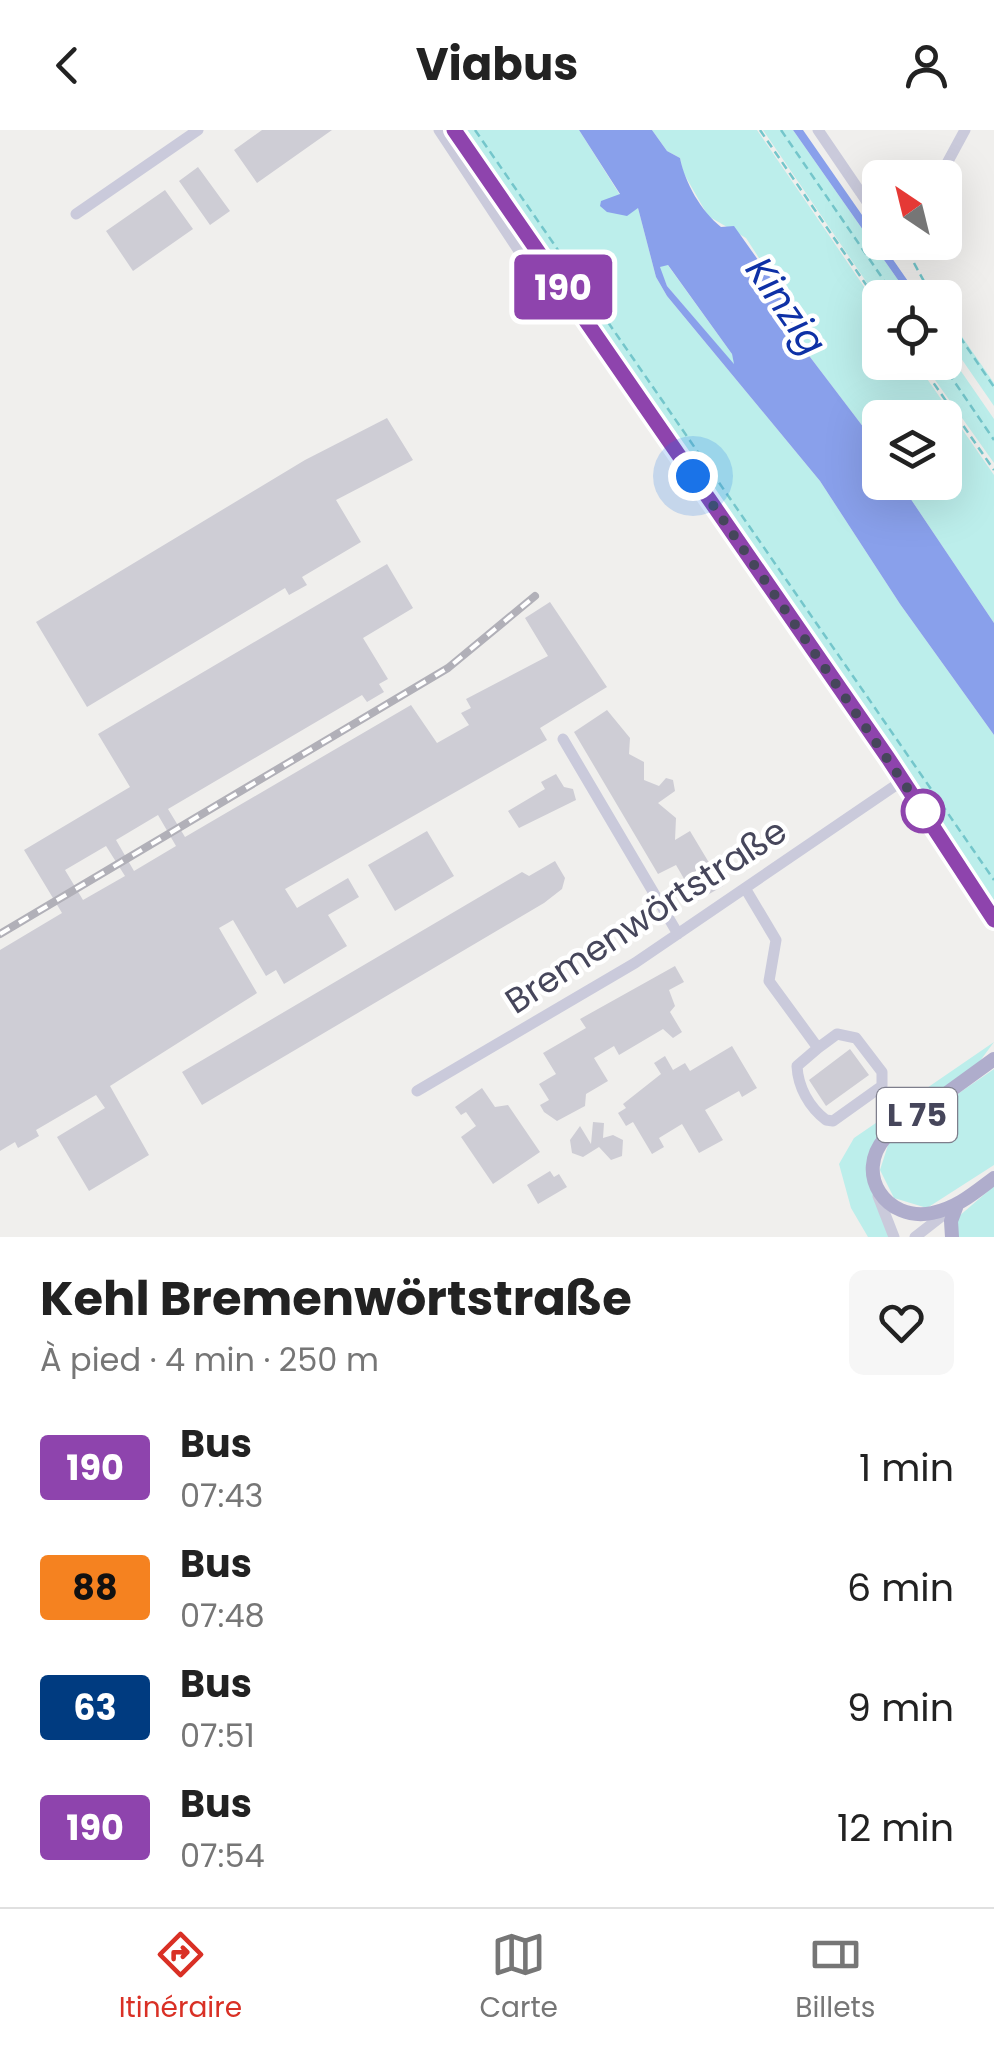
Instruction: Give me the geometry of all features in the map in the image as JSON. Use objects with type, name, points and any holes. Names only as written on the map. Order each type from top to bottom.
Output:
[{"type":"main road","name":"L 75","points":[[993,1059],[881,1142],[872,1167],[874,1188],[909,1213],[931,1213],[957,1205],[994,1178]]},
{"type":"main road","points":[[952,1237],[951,1221],[957,1205]]},
{"type":"street","points":[[76,214],[198,130]]},
{"type":"street","points":[[439,130],[524,260]]},
{"type":"street","points":[[454,130],[994,920]]},
{"type":"street","points":[[818,130],[862,195]]},
{"type":"street","points":[[948,160],[964,130]]},
{"type":"street","points":[[563,738],[678,934]]},
{"type":"street","name":"Bremenwörtstraße","points":[[416,1091],[678,934],[902,781]]},
{"type":"street","points":[[744,888],[776,940],[770,980],[818,1048]]},
{"type":"street","points":[[837,1034],[856,1038],[882,1072],[882,1086],[833,1121],[826,1120],[799,1086],[797,1066],[818,1048],[837,1034]]},
{"type":"street","points":[[874,1188],[894,1237]]},
{"type":"street","points":[[915,1237],[957,1205]]},
{"type":"path","points":[[475,130],[994,880]]},
{"type":"path","points":[[760,130],[863,280]]},
{"type":"path","points":[[781,130],[884,280]]},
{"type":"path","points":[[962,341],[994,387]]},
{"type":"path","points":[[932,380],[994,470]]},
{"type":"path","points":[[953,380],[994,440]]},
{"type":"shaded area","points":[[461,130],[579,130],[620,195],[617,199],[638,208],[656,277],[667,296],[820,481],[900,604],[994,735],[994,905]]},
{"type":"shaded area","points":[[652,130],[757,130],[862,284],[862,380],[928,380],[942,400],[862,400],[862,425],[807,353],[785,298],[746,238],[708,216],[683,172],[680,158],[667,151]]},
{"type":"shaded area","points":[[763,130],[793,130],[862,228],[862,260],[884,260],[898,280],[865,280]]},
{"type":"shaded area","points":[[667,264],[732,354],[735,366],[667,286],[659,267]]},
{"type":"shaded area","points":[[962,337],[994,383],[994,406],[962,360]]},
{"type":"shaded area","points":[[962,373],[994,419],[994,463],[962,418],[962,400],[949,400],[935,380],[962,380]]},
{"type":"shaded area","points":[[962,429],[994,475],[994,623],[911,500],[962,500]]},
{"type":"shaded area","points":[[994,1042],[977,1065],[874,1145],[868,1182],[890,1237],[868,1237],[851,1208],[839,1164],[854,1138]]},
{"type":"shaded area","points":[[994,1069],[994,1165],[927,1208],[894,1198],[880,1170],[888,1145]]},
{"type":"shaded area","points":[[994,1186],[994,1237],[957,1237],[958,1217]]},
{"type":"water","name":"Kinzig","points":[[579,130],[652,130],[667,151],[680,158],[690,187],[707,213],[721,227],[734,226],[785,298],[807,353],[862,425],[862,500],[911,500],[994,623],[994,735],[900,604],[820,481],[667,296],[656,277],[638,208],[627,216],[607,212],[600,206],[601,201],[620,194]],"holes":[[[668,265],[732,354],[734,364],[667,286],[660,267]]]},
{"type":"water","points":[[793,130],[803,130],[862,215],[862,228]]},
{"type":"water","points":[[884,260],[893,260],[907,280],[898,280]]},
{"type":"building","points":[[262,130],[332,130],[257,183],[234,150]]},
{"type":"building","points":[[198,167],[230,211],[210,225],[179,181]]},
{"type":"building","points":[[165,190],[193,229],[133,271],[106,231]]},
{"type":"building","points":[[387,418],[413,460],[336,500],[361,542],[302,577],[307,585],[289,595],[285,588],[87,707],[36,622],[305,460]]},
{"type":"building","points":[[387,564],[413,608],[363,638],[388,679],[379,684],[384,692],[367,702],[362,695],[168,809],[185,837],[411,705],[437,743],[469,725],[461,713],[471,708],[466,699],[548,656],[525,618],[550,602],[607,687],[540,728],[547,740],[285,889],[297,908],[348,878],[359,897],[328,915],[347,946],[284,984],[276,970],[266,976],[233,920],[219,928],[257,993],[110,1086],[149,1155],[89,1191],[57,1137],[105,1108],[96,1095],[36,1130],[39,1136],[18,1148],[15,1142],[0,1151],[0,950],[62,913],[24,850],[130,787],[98,734]],"holes":[[[158,815],[176,846],[134,871],[116,840]],[[106,846],[125,876],[83,900],[65,870]]]},
{"type":"building","points":[[607,710],[630,738],[629,754],[644,762],[644,780],[659,786],[666,778],[673,780],[675,791],[658,803],[676,818],[675,840],[690,831],[723,886],[697,901],[676,865],[658,874],[574,732]]},
{"type":"building","points":[[556,774],[564,787],[573,789],[576,800],[519,828],[508,811],[545,789],[541,782]]},
{"type":"building","points":[[427,831],[454,876],[395,911],[368,865]]},
{"type":"building","points":[[555,861],[565,878],[562,889],[544,903],[202,1105],[182,1072],[522,872],[529,876]]},
{"type":"building","points":[[675,966],[684,982],[669,990],[675,1006],[670,1012],[682,1032],[673,1038],[663,1029],[619,1055],[614,1046],[594,1058],[608,1081],[586,1094],[585,1106],[557,1121],[544,1112],[540,1105],[549,1100],[539,1084],[556,1074],[543,1053],[586,1028],[580,1019]]},
{"type":"building","points":[[732,1046],[757,1088],[742,1097],[739,1091],[705,1110],[723,1140],[699,1153],[682,1124],[659,1138],[664,1147],[652,1154],[633,1122],[626,1126],[618,1113],[626,1108],[623,1104],[661,1074],[654,1063],[665,1056],[673,1070],[685,1063],[690,1071]]},
{"type":"building","points":[[850,1049],[869,1075],[826,1106],[809,1080]]},
{"type":"building","points":[[482,1088],[495,1107],[508,1105],[540,1152],[493,1184],[461,1137],[476,1126],[466,1112],[461,1115],[455,1107]]},
{"type":"building","points":[[593,1122],[604,1123],[603,1138],[613,1135],[623,1140],[622,1156],[611,1160],[599,1147],[583,1157],[572,1153],[570,1140],[580,1126],[591,1144]]},
{"type":"building","points":[[550,1171],[554,1177],[559,1174],[567,1187],[538,1204],[527,1185]]},
{"type":"railway","points":[[0,934],[448,668],[535,596]]},
{"type":"bus line","name":"190","points":[[454,130],[888,758],[994,920]]},
{"type":"route","points":[[693,476],[923,811]]}]
